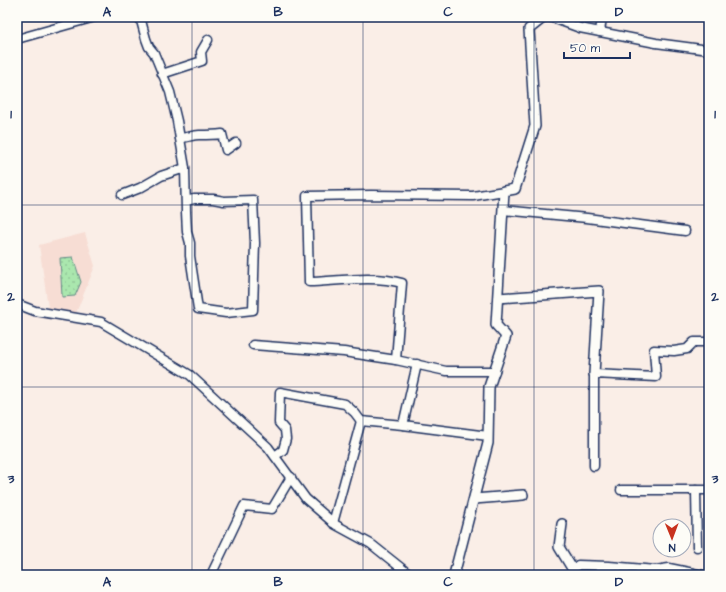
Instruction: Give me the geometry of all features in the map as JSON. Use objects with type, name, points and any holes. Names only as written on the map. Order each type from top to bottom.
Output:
[{"type":"street","points":[[17,39],[95,17]]},
{"type":"street","points":[[140,17],[149,47],[154,53],[170,92],[177,121],[185,168],[186,201],[187,232],[190,243],[190,256],[198,309],[226,313],[252,310],[255,243],[253,200],[224,201],[213,199],[194,199],[186,201]]},
{"type":"street","points":[[396,360],[402,283],[375,279],[309,282],[307,196],[473,196],[515,189],[535,126],[529,29],[544,17]]},
{"type":"street","points":[[550,17],[580,28],[656,43],[709,50]]},
{"type":"street","points":[[600,32],[602,17]]},
{"type":"street","points":[[162,74],[202,61],[201,52],[208,40]]},
{"type":"street","points":[[180,138],[198,135],[222,134],[226,150],[236,143]]},
{"type":"street","points":[[122,195],[140,188],[161,176],[185,168]]},
{"type":"street","points":[[454,575],[488,443],[489,387],[506,336],[496,325],[504,191]]},
{"type":"street","points":[[502,210],[586,218],[685,231]]},
{"type":"street","points":[[498,298],[599,291],[594,374],[594,466]]},
{"type":"street","points":[[17,304],[35,311],[101,322],[190,375],[268,447],[306,499],[333,523],[371,544],[410,575]]},
{"type":"street","points":[[594,374],[656,377],[654,350],[674,351],[687,349],[694,342],[709,342]]},
{"type":"street","points":[[253,345],[344,352],[396,360],[446,371],[495,371]]},
{"type":"street","points":[[403,425],[417,364]]},
{"type":"street","points":[[275,456],[283,450],[286,439],[286,430],[279,423],[280,392],[345,404],[361,421],[488,436]]},
{"type":"street","points":[[333,523],[361,421]]},
{"type":"street","points":[[211,575],[244,506],[272,509],[291,477]]},
{"type":"street","points":[[621,490],[709,490]]},
{"type":"street","points":[[696,490],[697,547]]},
{"type":"street","points":[[474,500],[523,495]]},
{"type":"street","points":[[562,524],[559,547],[573,573]]},
{"type":"street","points":[[573,573],[578,564],[656,570],[669,568],[703,575]]},
{"type":"shaded area","points":[[85,233],[95,266],[76,313],[49,314],[39,245]]},
{"type":"green space","points":[[73,257],[81,282],[75,296],[62,297],[60,258]]}]
